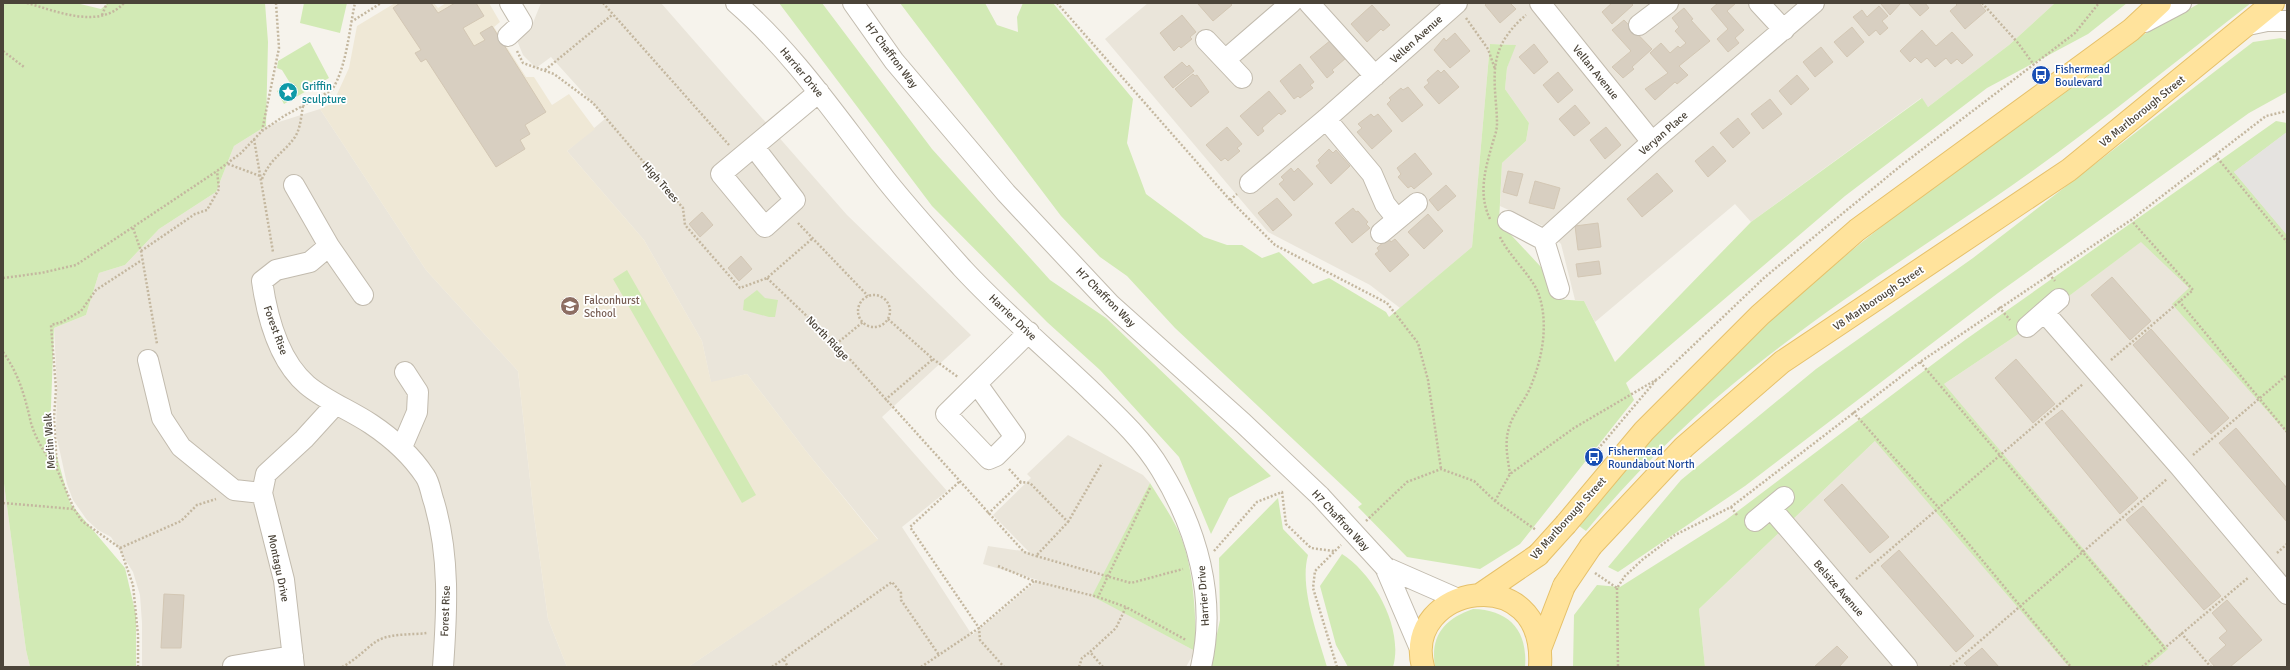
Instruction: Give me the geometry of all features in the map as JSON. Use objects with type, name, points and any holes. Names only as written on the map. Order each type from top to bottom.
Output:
[{"type":"main road","name":"V8 Marlborough Street","points":[[1481,594],[1538,555],[1644,432],[1765,310],[1857,230],[2131,30],[2160,3]]},
{"type":"main road","name":"V8 Marlborough Street","points":[[1540,662],[1564,586],[1591,546],[1684,447],[1782,362],[2069,170],[2273,3]]},
{"type":"main road","points":[[1422,659],[1424,635],[1432,620],[1444,607],[1458,599],[1481,594],[1498,597],[1518,607],[1526,615],[1536,629],[1540,662]]},
{"type":"street","points":[[508,36],[522,23],[510,3]]},
{"type":"street","name":"Harrier Drive","points":[[736,3],[763,26],[819,92],[888,182],[964,270],[1137,437],[1160,468],[1192,531],[1201,562],[1205,590],[1203,659]]},
{"type":"street","name":"H7 Chaffron Way","points":[[853,3],[894,61],[996,182],[1085,277],[1111,304],[1243,423],[1320,496],[1385,567],[1422,659]]},
{"type":"street","points":[[1225,60],[1291,3]]},
{"type":"street","points":[[1309,3],[1375,76]]},
{"type":"street","name":"Vellan Avenue","points":[[1540,3],[1652,142]]},
{"type":"street","points":[[1639,25],[1668,3]]},
{"type":"street","points":[[1759,3],[1784,30]]},
{"type":"street","name":"Veryan Place","points":[[1544,240],[1652,142],[1814,3]]},
{"type":"street","points":[[2131,30],[2181,3]]},
{"type":"street","name":"Vellen Avenue","points":[[1250,183],[1326,119],[1455,4]]},
{"type":"street","points":[[2248,25],[2287,21]]},
{"type":"street","points":[[1206,40],[1242,78]]},
{"type":"street","points":[[748,152],[796,200],[765,227],[721,174],[819,92]]},
{"type":"street","points":[[1326,119],[1372,174],[1385,204],[1397,219]]},
{"type":"street","points":[[294,185],[329,246],[363,295]]},
{"type":"street","points":[[1382,233],[1417,203]]},
{"type":"street","points":[[1508,221],[1544,240],[1559,289]]},
{"type":"street","points":[[276,270],[310,262],[329,246]]},
{"type":"street","name":"Forest Rise","points":[[276,270],[262,281],[265,304],[285,358],[306,384],[335,405],[371,423],[402,447],[426,477],[440,524],[446,574],[443,667]]},
{"type":"street","points":[[2027,327],[2059,299]]},
{"type":"street","points":[[2044,312],[2180,467],[2287,594]]},
{"type":"street","points":[[975,386],[1015,437],[996,456],[989,459],[946,414],[1029,332]]},
{"type":"street","points":[[148,360],[162,418],[181,447],[234,490],[262,493]]},
{"type":"street","points":[[402,447],[417,412],[418,392],[405,372]]},
{"type":"street","name":"Montagu Drive","points":[[293,661],[284,580],[262,493],[266,474],[304,439],[335,405]]},
{"type":"street","name":"Belsize Avenue","points":[[1755,521],[1778,503],[1842,591],[1907,667]]},
{"type":"street","name":"H7 Chaffron Way","points":[[1385,567],[1458,599]]},
{"type":"street","points":[[233,666],[293,661]]},
{"type":"path","points":[[27,3],[78,17],[102,16],[124,3]]},
{"type":"path","points":[[102,16],[107,3]]},
{"type":"path","points":[[262,131],[279,48],[276,3]]},
{"type":"path","points":[[3,278],[42,273],[76,265],[227,164],[241,153],[262,131],[324,95],[336,83],[355,3]]},
{"type":"path","points":[[351,22],[381,3]]},
{"type":"path","points":[[603,3],[612,15],[748,152]]},
{"type":"path","points":[[1057,3],[1230,200],[1274,245],[1387,303],[1418,344],[1428,380],[1441,469],[1474,481],[1495,501],[1540,533]]},
{"type":"path","points":[[1982,3],[2018,43],[2034,65]]},
{"type":"path","points":[[1598,449],[1659,378],[1766,277],[1903,164],[2075,33],[2099,3]]},
{"type":"path","points":[[1455,4],[1473,25],[1488,49],[1495,69]]},
{"type":"path","points":[[544,70],[612,15]]},
{"type":"path","name":"High Trees","points":[[508,36],[523,63],[554,74],[593,103],[683,208],[685,224],[740,288],[767,278]]},
{"type":"path","points":[[3,51],[24,67]]},
{"type":"path","points":[[324,95],[333,103]]},
{"type":"path","points":[[261,178],[267,167],[294,138],[299,127],[303,106]]},
{"type":"path","points":[[1618,667],[1617,588],[1625,576],[1642,560],[1675,535],[1731,507],[1920,362],[2131,220],[2266,116],[2287,111]]},
{"type":"path","points":[[254,138],[276,270]]},
{"type":"path","points":[[2215,155],[2287,242]]},
{"type":"path","points":[[227,164],[261,178]]},
{"type":"path","points":[[141,251],[195,214],[207,210],[219,189],[217,171]]},
{"type":"path","points":[[785,209],[868,296]]},
{"type":"path","points":[[1842,591],[2193,290],[2131,220]]},
{"type":"path","points":[[133,228],[141,251],[158,343],[148,360]]},
{"type":"path","points":[[767,278],[813,238]]},
{"type":"path","name":"Merlin Walk","points":[[120,548],[82,521],[74,509],[57,469],[54,418],[56,389],[51,325],[62,322],[81,311],[96,290],[142,260]]},
{"type":"path","name":"North Ridge","points":[[767,278],[836,344],[909,427],[1024,552],[1131,583],[1201,562],[1221,546],[1258,502],[1282,492],[1286,524],[1311,548],[1334,551]]},
{"type":"path","points":[[868,296],[880,296],[886,300],[891,309],[888,319],[882,325],[875,327],[864,322],[860,317],[859,309],[861,302],[868,296]]},
{"type":"path","points":[[2179,301],[2287,432]]},
{"type":"path","points":[[888,319],[933,359],[975,386]]},
{"type":"path","points":[[836,344],[864,322]]},
{"type":"path","points":[[3,352],[16,372],[31,423],[42,450],[57,469]]},
{"type":"path","points":[[885,400],[933,359]]},
{"type":"path","points":[[1920,362],[2164,647]]},
{"type":"path","points":[[1950,667],[2258,398],[2287,375]]},
{"type":"path","points":[[1495,501],[1510,474],[1574,428],[1659,378]]},
{"type":"path","points":[[1854,412],[1938,508],[2071,667]]},
{"type":"path","points":[[996,456],[1021,482],[1030,483],[1068,522]]},
{"type":"path","points":[[1036,556],[1068,522],[1102,462]]},
{"type":"path","points":[[1098,597],[1160,468]]},
{"type":"path","points":[[959,482],[910,526],[979,628],[980,640],[1004,667]]},
{"type":"path","points":[[988,514],[1021,482]]},
{"type":"path","points":[[138,667],[138,635],[133,585],[120,548],[181,521],[197,505],[228,496],[234,490]]},
{"type":"path","points":[[3,503],[74,509]]},
{"type":"path","points":[[2142,667],[2263,565]]},
{"type":"path","points":[[998,566],[1034,581],[1098,597],[1126,607],[1203,659]]},
{"type":"path","points":[[1592,570],[1617,588]]},
{"type":"path","points":[[921,667],[979,628],[1034,581]]},
{"type":"path","points":[[772,667],[784,660],[892,582],[901,593],[901,600],[939,655]]},
{"type":"path","points":[[1079,667],[1082,658],[1116,628],[1126,607]]},
{"type":"path","points":[[342,667],[355,660],[378,641],[385,638],[445,632]]},
{"type":"path","points":[[2181,633],[2211,667]]},
{"type":"path","points":[[1090,652],[1103,667]]},
{"type":"path","points":[[784,660],[788,667]]},
{"type":"shaded area","name":"Falconhurst School","points":[[395,3],[434,3],[438,8],[446,3],[489,3],[500,22],[494,27],[526,77],[534,77],[552,105],[569,94],[595,129],[567,151],[644,240],[702,341],[711,382],[747,374],[806,451],[878,540],[688,667],[567,667],[548,619],[534,516],[518,371],[426,270],[320,109],[333,103],[349,68],[357,26]]},
{"type":"shaded area","points":[[541,3],[661,3],[847,215],[971,335],[882,417],[947,491],[902,527],[972,635],[1038,580],[983,564],[988,546],[1029,552],[993,515],[1031,478],[1027,474],[1068,435],[1143,475],[1150,483],[1093,596],[1195,651],[1186,667],[688,667],[878,539],[806,451],[747,374],[711,383],[702,341],[644,240],[567,151],[606,118],[551,57],[536,68],[523,55],[516,38],[530,30]]},
{"type":"shaded area","points":[[1148,3],[2055,3],[2009,45],[1928,107],[1921,98],[1751,222],[1735,204],[1595,322],[1584,301],[1575,300],[1561,244],[1543,226],[1500,206],[1502,163],[1526,141],[1529,123],[1505,89],[1507,68],[1515,45],[1490,44],[1472,247],[1400,308],[1370,285],[1268,232],[1105,39]]},
{"type":"shaded area","points":[[320,109],[426,270],[518,371],[534,516],[548,619],[567,667],[142,667],[142,623],[140,595],[133,572],[111,537],[98,530],[87,520],[73,500],[67,484],[56,434],[57,388],[54,328],[86,315],[99,273],[125,265],[159,229],[216,192],[234,146],[266,126]]},
{"type":"shaded area","points":[[2287,132],[2287,667],[1705,667],[1699,609],[1875,441],[1944,384],[2017,335]]},
{"type":"shaded area","points":[[2287,132],[2287,235],[2234,172]]},
{"type":"shaded area","points":[[3,476],[26,650],[30,667],[3,667]]},
{"type":"green space","points":[[3,3],[76,3],[101,9],[108,3],[265,3],[268,42],[266,126],[234,146],[216,192],[159,229],[125,265],[99,273],[86,315],[54,328],[50,432],[70,503],[125,568],[136,615],[136,667],[30,667],[26,650],[3,476]]},
{"type":"green space","points":[[304,3],[347,3],[340,33],[300,23]]},
{"type":"green space","points":[[779,3],[822,3],[932,149],[1050,280],[1106,318],[1271,476],[1229,498],[1211,534],[1179,457],[1100,370],[1047,322],[932,206]]},
{"type":"green space","points":[[900,3],[985,3],[997,25],[1018,32],[1017,17],[1023,3],[1053,3],[1133,99],[1127,143],[1146,194],[1204,237],[1227,245],[1242,245],[1262,258],[1279,252],[1313,284],[1329,278],[1386,312],[1389,317],[1472,247],[1490,44],[1516,45],[1507,68],[1505,89],[1529,123],[1526,141],[1502,163],[1499,222],[1541,267],[1555,299],[1584,301],[1615,362],[1751,222],[1922,98],[1928,107],[2009,45],[2055,3],[2127,3],[2088,34],[1987,88],[1845,196],[1626,383],[1634,400],[1520,544],[1480,569],[1407,557],[1358,507],[1362,504],[1175,328],[1127,276],[1100,257],[1061,216]]},
{"type":"green space","points":[[2200,3],[2251,3],[2121,105],[2055,154],[1782,345],[1709,404],[1687,424],[1624,487],[1586,531],[1575,523],[1646,442],[1738,348],[1816,279],[2011,123],[2082,81],[2141,36]]},
{"type":"green space","points":[[2281,38],[2287,40],[2287,92],[2249,113],[1998,293],[1745,486],[1618,572],[1608,567],[1681,480],[1816,369],[1973,258],[2253,42]]},
{"type":"green space","points":[[310,42],[329,78],[284,104],[277,91],[290,83],[282,70],[277,68],[278,61]]},
{"type":"green space","points":[[2276,121],[2287,123],[2287,132],[2234,172],[2287,235],[2287,433],[2172,304],[2189,288],[2141,242],[2017,335],[1944,384],[2168,649],[2147,667],[2069,667],[1875,441],[1699,609],[1705,667],[1573,667],[1574,615],[1597,585],[1620,587],[1726,520],[1965,340]]},
{"type":"green space","points":[[627,270],[756,495],[742,503],[613,279]]},
{"type":"green space","points":[[757,290],[765,298],[778,300],[775,317],[769,317],[743,310],[744,300]]},
{"type":"green space","points":[[1150,483],[1177,528],[1187,555],[1193,588],[1195,651],[1092,596]]},
{"type":"green space","points":[[1278,498],[1283,529],[1308,555],[1306,582],[1308,597],[1327,667],[1210,667],[1220,620],[1219,558]]},
{"type":"green space","points":[[1342,554],[1354,563],[1365,575],[1384,604],[1394,636],[1395,652],[1393,667],[1348,667],[1336,645],[1320,586]]},
{"type":"green space","points":[[1473,609],[1497,613],[1514,624],[1523,642],[1525,667],[1435,667],[1435,646],[1441,630],[1454,618]]},
{"type":"building","points":[[400,3],[431,3],[438,13],[455,3],[476,3],[484,16],[463,28],[474,46],[485,40],[480,33],[492,26],[546,112],[525,125],[530,134],[520,140],[525,149],[496,167],[426,59],[421,62],[415,53],[421,50],[393,8]]},
{"type":"building","points":[[1230,3],[1232,5],[1213,21],[1198,4]]},
{"type":"building","points":[[1487,3],[1510,3],[1516,9],[1500,23],[1485,5]]},
{"type":"building","points":[[1612,3],[1631,3],[1633,5],[1612,24],[1602,12]]},
{"type":"building","points":[[1718,3],[1736,3],[1727,11],[1744,30],[1735,38],[1739,43],[1728,52],[1717,39],[1728,29],[1711,9]]},
{"type":"building","points":[[1901,3],[1890,15],[1881,4]]},
{"type":"building","points":[[1908,3],[1925,3],[1929,8],[1920,16]]},
{"type":"building","points":[[1955,3],[1979,3],[1986,11],[1965,29],[1950,11],[1957,5]]},
{"type":"building","points":[[1372,5],[1390,25],[1383,31],[1381,29],[1367,42],[1351,24]]},
{"type":"building","points":[[1879,6],[1888,16],[1882,21],[1888,28],[1880,35],[1876,30],[1869,36],[1853,17],[1862,10],[1867,17]]},
{"type":"building","points":[[1684,8],[1693,19],[1691,20],[1710,41],[1679,66],[1688,75],[1677,84],[1675,82],[1655,100],[1645,89],[1668,73],[1650,53],[1661,43],[1670,53],[1678,46],[1680,48],[1686,43],[1675,31],[1679,27],[1672,18]]},
{"type":"building","points":[[1182,15],[1196,32],[1190,37],[1192,39],[1181,48],[1179,46],[1174,51],[1160,33]]},
{"type":"building","points":[[1624,20],[1652,49],[1632,67],[1634,69],[1623,78],[1612,67],[1631,51],[1612,30]]},
{"type":"building","points":[[1852,27],[1864,42],[1847,57],[1834,42]]},
{"type":"building","points":[[1922,30],[1936,46],[1952,32],[1973,55],[1962,64],[1957,59],[1951,64],[1946,58],[1935,67],[1927,58],[1921,63],[1915,57],[1910,62],[1900,51]]},
{"type":"building","points":[[1455,33],[1470,51],[1450,68],[1434,50],[1444,38],[1446,41]]},
{"type":"building","points":[[1331,40],[1346,58],[1332,70],[1334,72],[1327,78],[1310,57]]},
{"type":"building","points":[[1534,44],[1548,62],[1534,74],[1519,57]]},
{"type":"building","points":[[1821,47],[1833,62],[1815,77],[1803,62]]},
{"type":"building","points":[[1182,62],[1187,67],[1189,65],[1194,71],[1173,88],[1164,77]]},
{"type":"building","points":[[1300,64],[1314,82],[1310,85],[1313,88],[1300,98],[1298,96],[1294,99],[1280,81]]},
{"type":"building","points":[[1438,70],[1441,73],[1444,70],[1459,87],[1439,104],[1424,87],[1429,83],[1427,80]]},
{"type":"building","points":[[1558,72],[1573,90],[1558,103],[1543,85]]},
{"type":"building","points":[[1193,74],[1195,76],[1197,75],[1209,92],[1191,107],[1175,89]]},
{"type":"building","points":[[1797,75],[1809,89],[1791,105],[1779,91]]},
{"type":"building","points":[[1408,87],[1423,105],[1402,122],[1387,104],[1391,100],[1389,98],[1401,88],[1403,90]]},
{"type":"building","points":[[1269,91],[1286,111],[1281,115],[1279,113],[1262,128],[1264,131],[1258,136],[1240,116]]},
{"type":"building","points":[[1770,99],[1782,114],[1763,129],[1751,114]]},
{"type":"building","points":[[1575,105],[1590,123],[1574,136],[1559,119]]},
{"type":"building","points":[[1371,114],[1374,117],[1378,114],[1392,131],[1372,149],[1357,132],[1362,128],[1358,124]]},
{"type":"building","points":[[1738,118],[1750,133],[1733,148],[1720,133]]},
{"type":"building","points":[[1227,127],[1242,144],[1237,148],[1240,151],[1228,161],[1225,158],[1221,161],[1206,145]]},
{"type":"building","points":[[1606,127],[1621,145],[1605,159],[1590,140]]},
{"type":"building","points":[[1713,146],[1726,161],[1708,177],[1695,161]]},
{"type":"building","points":[[1329,149],[1333,153],[1336,150],[1350,166],[1331,184],[1316,166],[1320,163],[1318,160]]},
{"type":"building","points":[[1415,153],[1432,174],[1414,189],[1411,186],[1408,188],[1398,177],[1401,174],[1397,168]]},
{"type":"building","points":[[1291,168],[1294,172],[1298,168],[1313,184],[1294,201],[1279,184],[1284,180],[1281,177]]},
{"type":"building","points":[[1508,171],[1523,174],[1517,196],[1503,192]]},
{"type":"building","points":[[1657,173],[1673,191],[1642,217],[1627,199]]},
{"type":"building","points":[[1535,181],[1560,188],[1554,209],[1529,203]]},
{"type":"building","points":[[1446,185],[1456,196],[1438,211],[1429,200]]},
{"type":"building","points":[[1277,198],[1292,215],[1273,231],[1258,213]]},
{"type":"building","points":[[1353,208],[1356,212],[1358,211],[1368,222],[1366,224],[1370,228],[1352,243],[1335,223]]},
{"type":"building","points":[[702,212],[713,225],[700,237],[689,224]]},
{"type":"building","points":[[1428,214],[1443,231],[1424,249],[1408,232]]},
{"type":"building","points":[[1598,223],[1601,247],[1578,250],[1575,226]]},
{"type":"building","points":[[1388,238],[1391,242],[1395,239],[1409,255],[1390,272],[1375,254],[1379,251],[1377,248]]},
{"type":"building","points":[[741,256],[752,269],[739,281],[728,268]]},
{"type":"building","points":[[1599,261],[1601,274],[1578,277],[1576,264]]},
{"type":"building","points":[[2112,277],[2151,321],[2130,340],[2091,295]]},
{"type":"building","points":[[2151,329],[2229,418],[2211,434],[2133,345]]},
{"type":"building","points":[[2016,359],[2055,404],[2033,423],[1995,378]]},
{"type":"building","points":[[2062,410],[2138,498],[2120,514],[2045,423]]},
{"type":"building","points":[[2236,428],[2287,488],[2287,522],[2219,443]]},
{"type":"building","points":[[1842,484],[1889,537],[1870,553],[1824,500]]},
{"type":"building","points":[[2143,506],[2221,596],[2204,610],[2126,520]]},
{"type":"building","points":[[1899,550],[1974,636],[1956,652],[1881,566]]},
{"type":"building","points":[[164,594],[184,595],[181,648],[161,648]]},
{"type":"building","points":[[2227,600],[2262,640],[2230,667],[2215,667],[2209,660],[2226,645],[2219,638],[2227,631],[2212,613]]},
{"type":"building","points":[[1837,646],[1848,657],[1839,667],[1814,667]]},
{"type":"building","points":[[1982,648],[1999,667],[1968,667],[1964,663]]},
{"type":"place","name":"Fishermead Boulevard","points":[[2041,75]]},
{"type":"place","name":"Griffin sculpture","points":[[288,92]]},
{"type":"place","name":"Falconhurst School","points":[[570,306]]},
{"type":"place","name":"Fishermead Roundabout North","points":[[1594,457]]}]
